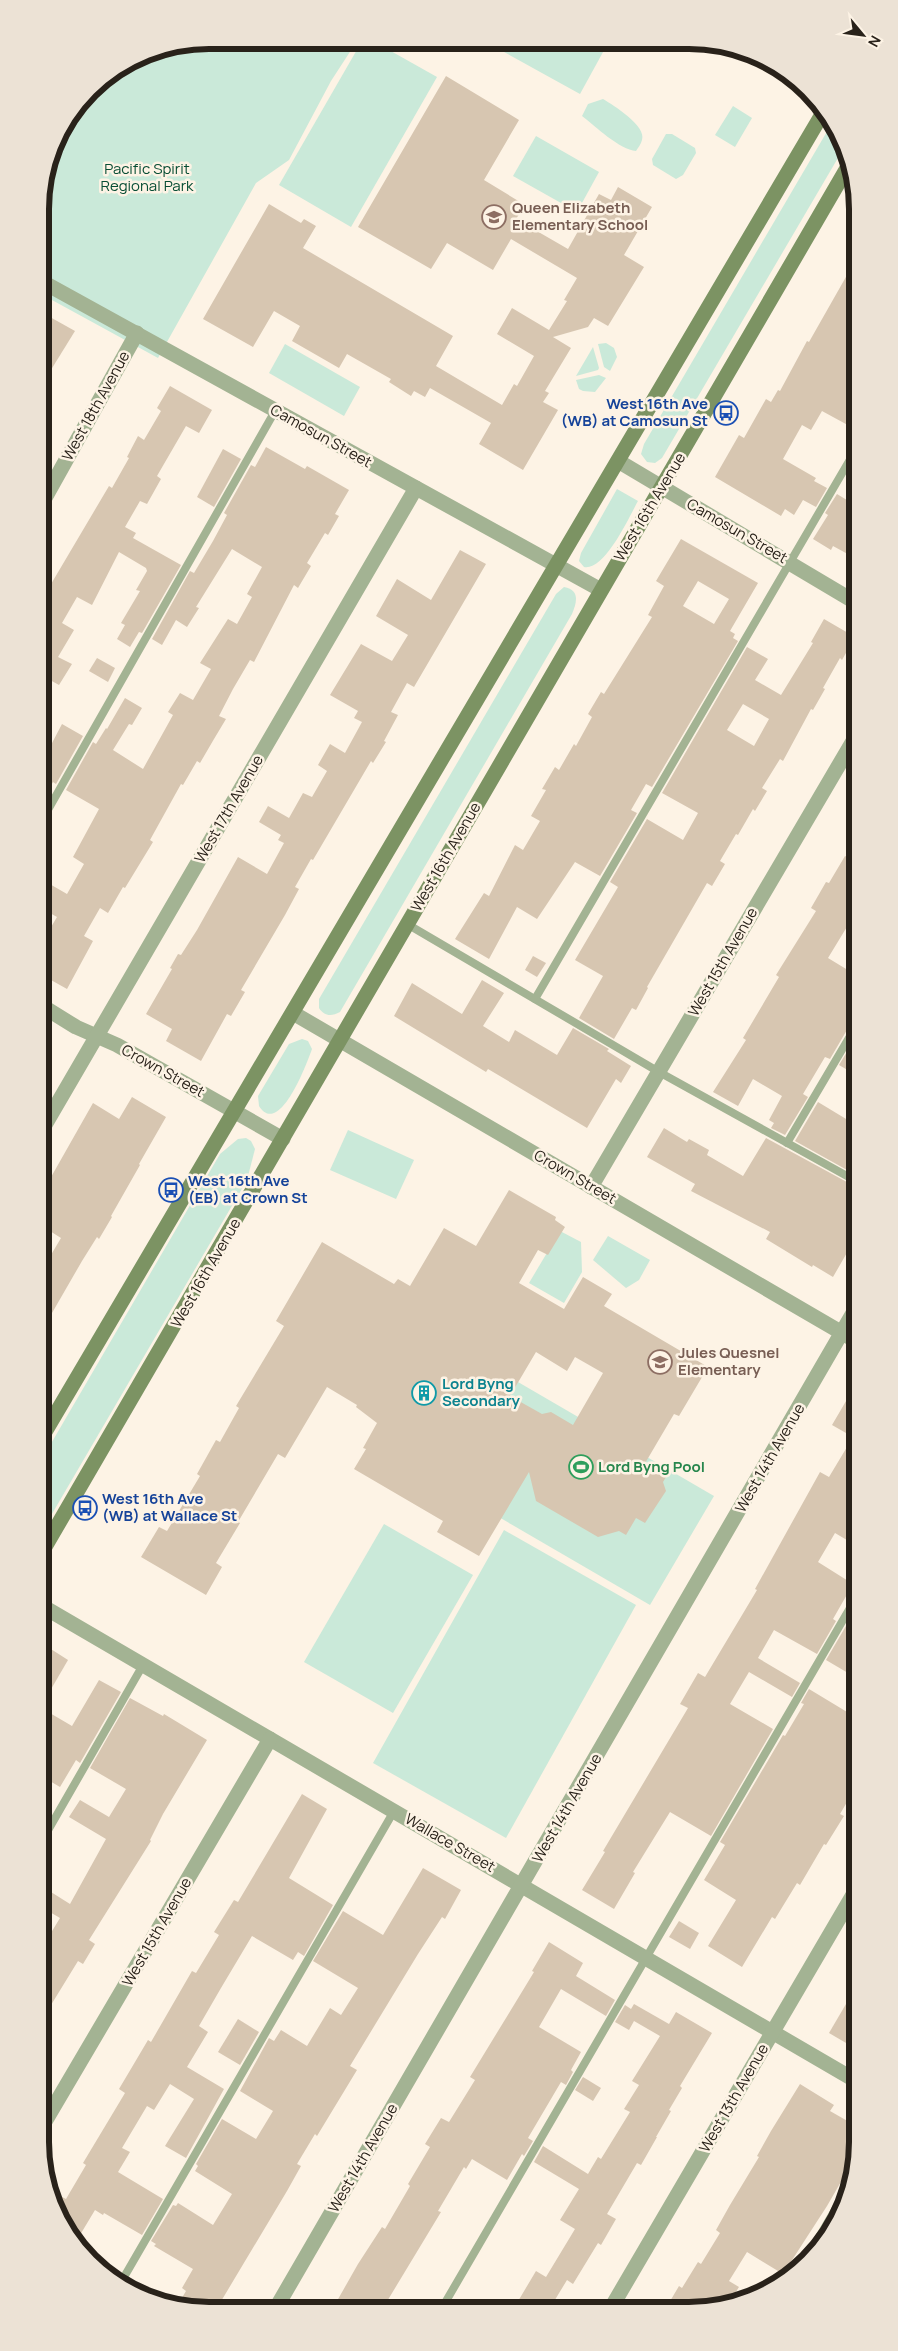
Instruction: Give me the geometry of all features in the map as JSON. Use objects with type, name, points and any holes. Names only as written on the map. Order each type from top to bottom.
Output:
[{"type":"main road","points":[[49,1425],[820,117]]},
{"type":"main road","name":"West 16th Avenue","points":[[49,1540],[845,172]]},
{"type":"street","name":"Camosun Street","points":[[49,286],[601,590]]},
{"type":"street","name":"West 18th Avenue","points":[[49,491],[137,333]]},
{"type":"street","name":"Camosun Street","points":[[618,461],[849,598]]},
{"type":"street","name":"West 17th Avenue","points":[[49,1118],[416,488]]},
{"type":"street","name":"West 15th Avenue","points":[[591,1187],[849,748]]},
{"type":"street","name":"Crown Street","points":[[49,1010],[234,1111],[283,1140]]},
{"type":"street","name":"Crown Street","points":[[293,1013],[849,1337]]},
{"type":"street","name":"West 14th Avenue","points":[[279,2302],[849,1320]]},
{"type":"street","name":"Wallace Street","points":[[49,1610],[647,1957],[849,2077]]},
{"type":"street","name":"West 15th Avenue","points":[[49,2115],[270,1739]]},
{"type":"street","name":"West 13th Avenue","points":[[615,2302],[849,1902]]},
{"type":"lane","points":[[49,808],[275,411]]},
{"type":"lane","points":[[535,999],[849,461]]},
{"type":"lane","points":[[407,924],[659,1072],[849,1177]]},
{"type":"lane","points":[[787,1143],[849,1038]]},
{"type":"lane","points":[[446,2302],[849,1610]]},
{"type":"lane","points":[[49,1829],[143,1665]]},
{"type":"lane","points":[[124,2277],[394,1811]]},
{"type":"green space","name":"Pacific Spirit Regional Park","points":[[209,49],[352,49],[331,81],[289,160],[256,183],[158,358],[49,298],[50,188],[54,167],[70,129],[82,111],[103,88],[138,65],[167,54]]},
{"type":"green space","points":[[357,49],[387,49],[437,77],[351,227],[279,185]]},
{"type":"green space","points":[[499,49],[605,49],[580,94]]},
{"type":"green space","points":[[603,99],[628,116],[639,129],[642,134],[642,140],[636,151],[615,142],[582,116],[588,104]]},
{"type":"green space","points":[[733,106],[752,118],[735,147],[715,135]]},
{"type":"green space","points":[[828,130],[840,155],[662,458],[655,463],[647,462],[641,454],[644,444]]},
{"type":"green space","points":[[666,134],[672,134],[695,148],[696,153],[683,175],[676,179],[653,165],[652,159]]},
{"type":"green space","points":[[536,136],[599,172],[577,212],[513,176]]},
{"type":"green space","points":[[606,343],[614,348],[617,357],[610,371],[604,367],[598,344]]},
{"type":"green space","points":[[285,344],[360,387],[344,416],[269,373]]},
{"type":"green space","points":[[593,347],[598,370],[576,376]]},
{"type":"green space","points":[[599,375],[606,378],[595,392],[579,389],[576,380]]},
{"type":"green space","points":[[617,489],[638,501],[616,542],[608,552],[600,561],[592,566],[584,567],[579,561],[581,553]]},
{"type":"green space","points":[[564,587],[573,591],[576,597],[572,614],[340,1012],[334,1015],[325,1014],[319,1008],[319,999],[556,594]]},
{"type":"green space","points":[[302,1039],[308,1041],[312,1049],[298,1082],[283,1106],[275,1113],[267,1113],[259,1106],[258,1096],[289,1044]]},
{"type":"green space","points":[[348,1130],[414,1160],[396,1199],[330,1170]]},
{"type":"green space","points":[[246,1138],[251,1141],[255,1149],[247,1180],[49,1519],[49,1447],[220,1154],[238,1139]]},
{"type":"green space","points":[[560,1231],[581,1242],[582,1272],[564,1303],[529,1283]]},
{"type":"green space","points":[[608,1236],[650,1260],[639,1280],[626,1288],[593,1260]]},
{"type":"green space","name":"Lord Byng Pool","points":[[518,1382],[714,1496],[650,1605],[454,1491]]},
{"type":"green space","points":[[384,1524],[473,1575],[393,1713],[304,1662]]},
{"type":"green space","points":[[504,1530],[636,1605],[506,1838],[373,1763]]},
{"type":"building","points":[[446,76],[519,120],[484,180],[525,205],[516,219],[568,249],[599,194],[611,200],[618,187],[652,207],[624,255],[644,267],[608,326],[594,318],[588,327],[553,337],[571,348],[545,391],[549,393],[543,402],[558,410],[523,470],[479,444],[491,423],[430,388],[425,397],[414,391],[411,396],[389,382],[391,379],[347,354],[339,368],[292,341],[300,326],[274,311],[253,347],[203,319],[269,204],[301,223],[304,219],[316,226],[303,248],[453,336],[436,366],[502,405],[514,384],[517,386],[534,356],[497,334],[512,308],[549,330],[567,301],[564,300],[577,278],[511,239],[493,270],[447,243],[431,269],[358,227]]},
{"type":"building","points":[[849,272],[849,426],[822,411],[811,430],[802,425],[783,459],[816,478],[814,481],[827,488],[816,507],[803,500],[794,515],[785,509],[781,516],[715,477],[739,435],[744,438],[766,399],[771,402],[778,390],[780,391],[807,341],[809,342]]},
{"type":"building","points":[[49,316],[75,331],[49,373]]},
{"type":"building","points":[[170,386],[212,410],[199,433],[186,426],[157,476],[161,479],[147,504],[140,501],[125,527],[136,533],[133,538],[181,565],[142,633],[139,632],[130,647],[117,639],[125,625],[121,623],[140,591],[136,590],[147,571],[146,568],[119,552],[92,605],[77,597],[62,623],[74,630],[58,657],[72,664],[59,685],[49,679],[49,587],[109,486],[112,488],[129,458],[127,457],[138,436],[144,440],[161,411],[157,408]]},
{"type":"building","points":[[266,447],[305,469],[307,466],[349,490],[335,514],[339,516],[328,535],[325,533],[307,563],[311,566],[298,588],[294,585],[254,662],[250,660],[233,689],[219,716],[226,719],[200,763],[197,761],[183,785],[181,784],[150,840],[153,842],[125,888],[123,887],[108,913],[100,908],[84,936],[93,941],[67,989],[49,979],[49,930],[57,917],[49,912],[49,884],[67,894],[84,864],[73,857],[99,809],[66,790],[93,742],[96,744],[107,729],[125,698],[142,708],[132,725],[129,724],[113,750],[143,769],[173,715],[168,712],[180,693],[193,700],[211,669],[200,663],[228,619],[237,624],[252,597],[247,594],[262,567],[232,549],[196,607],[199,608],[187,627],[176,620],[162,645],[152,639],[190,571],[194,573],[213,541],[227,515],[224,513],[251,465],[255,467]]},
{"type":"building","points":[[223,449],[241,459],[214,507],[197,497]]},
{"type":"building","points":[[837,494],[849,501],[849,555],[833,546],[831,550],[813,539],[828,515],[825,513]]},
{"type":"building","points":[[681,539],[758,583],[730,631],[735,634],[733,638],[738,641],[652,787],[646,784],[631,810],[637,813],[600,876],[575,862],[537,919],[517,907],[489,959],[455,939],[484,893],[489,896],[515,845],[523,850],[540,821],[531,816],[546,790],[542,789],[555,767],[559,770],[574,744],[576,746],[592,717],[588,714],[601,692],[604,694],[652,617],[648,615],[664,586],[656,581]],"holes":[[[698,581],[729,599],[714,624],[683,606]]]},
{"type":"building","points":[[460,550],[486,564],[414,687],[407,683],[391,712],[398,715],[384,741],[386,742],[373,763],[371,761],[313,860],[311,859],[295,887],[299,889],[241,990],[245,992],[231,1016],[227,1014],[201,1061],[166,1041],[172,1029],[146,1014],[172,969],[170,968],[178,954],[181,955],[197,930],[238,857],[267,874],[284,843],[278,840],[281,835],[259,822],[268,806],[289,818],[303,793],[312,797],[327,771],[318,765],[330,744],[345,753],[362,722],[354,718],[358,711],[330,695],[361,644],[392,661],[408,635],[376,616],[397,579],[431,600]]},
{"type":"building","points":[[824,619],[849,634],[849,648],[842,660],[840,658],[823,688],[825,689],[813,710],[811,709],[783,761],[780,759],[762,788],[767,791],[755,811],[753,809],[720,861],[725,864],[712,886],[707,883],[647,987],[636,1010],[632,1008],[614,1039],[579,1018],[603,976],[575,960],[618,887],[610,882],[647,819],[683,840],[698,813],[662,793],[747,647],[768,659],[755,680],[781,695],[813,643],[811,642]],"holes":[[[743,704],[769,719],[754,746],[727,730]]]},
{"type":"building","points":[[97,658],[115,668],[108,682],[89,671]]},
{"type":"building","points":[[62,724],[83,736],[56,784],[53,782],[49,789],[49,749]]},
{"type":"building","points":[[845,856],[849,858],[849,924],[828,958],[849,971],[849,1026],[830,1059],[825,1057],[803,1094],[808,1097],[785,1135],[771,1128],[774,1123],[769,1120],[782,1096],[753,1079],[738,1106],[713,1092],[746,1040],[743,1038],[779,977],[776,975],[816,911],[811,908],[826,882],[829,883]]},
{"type":"building","points":[[533,956],[546,963],[537,977],[525,970]]},
{"type":"building","points":[[482,980],[504,993],[483,1026],[509,1042],[515,1030],[557,1055],[573,1028],[609,1049],[607,1051],[631,1066],[621,1083],[616,1079],[587,1128],[488,1069],[486,1072],[394,1016],[412,983],[462,1014]]},
{"type":"building","points":[[849,1049],[849,1071],[839,1065]]},
{"type":"building","points":[[132,1097],[166,1117],[112,1217],[99,1239],[97,1237],[82,1261],[52,1313],[49,1311],[49,1258],[61,1238],[49,1230],[49,1181],[93,1103],[119,1119]]},
{"type":"building","points":[[818,1102],[849,1121],[849,1171],[795,1141]]},
{"type":"building","points":[[664,1128],[687,1142],[689,1139],[709,1150],[707,1155],[743,1176],[766,1138],[849,1183],[849,1249],[833,1277],[813,1265],[812,1267],[766,1239],[770,1232],[691,1191],[695,1184],[647,1157]]},
{"type":"building","name":"Lord Byng Secondary","points":[[509,1190],[556,1217],[555,1220],[565,1227],[548,1255],[538,1250],[519,1283],[564,1309],[583,1277],[612,1294],[604,1306],[708,1367],[679,1416],[674,1414],[644,1465],[666,1477],[663,1482],[666,1491],[645,1523],[636,1518],[626,1535],[619,1531],[598,1537],[536,1501],[529,1472],[479,1556],[437,1532],[443,1521],[354,1469],[366,1449],[363,1448],[377,1423],[356,1407],[357,1405],[327,1387],[285,1458],[278,1454],[238,1522],[240,1523],[216,1563],[222,1567],[206,1595],[141,1557],[159,1527],[167,1531],[200,1476],[197,1474],[216,1440],[220,1442],[239,1408],[236,1406],[284,1326],[276,1321],[322,1242],[394,1284],[398,1279],[410,1286],[444,1228],[476,1246]],"holes":[[[536,1352],[567,1371],[575,1357],[603,1373],[573,1425],[551,1412],[542,1414],[510,1396]]]},
{"type":"building","points":[[849,1396],[849,1435],[832,1425]]},
{"type":"building","points":[[849,1444],[849,1541],[835,1533],[818,1562],[849,1581],[849,1591],[833,1619],[836,1621],[817,1654],[774,1630],[758,1658],[800,1683],[792,1697],[749,1672],[730,1704],[773,1729],[711,1836],[670,1812],[633,1872],[635,1873],[614,1909],[582,1890],[688,1708],[680,1704],[698,1673],[705,1677],[757,1590],[755,1589],[820,1472],[829,1477]]},
{"type":"building","points":[[846,1626],[849,1628],[848,1673],[826,1660]]},
{"type":"building","points":[[49,1648],[68,1660],[49,1693]]},
{"type":"building","points":[[99,1680],[121,1692],[80,1763],[76,1760],[60,1787],[49,1781],[49,1713],[72,1726]]},
{"type":"building","points":[[809,1689],[849,1713],[849,1799],[840,1814],[844,1816],[826,1845],[824,1844],[800,1885],[797,1883],[775,1919],[772,1917],[742,1967],[708,1946],[736,1900],[704,1880],[725,1845],[720,1842],[783,1735],[785,1736],[804,1704],[801,1703]]},
{"type":"building","points":[[130,1698],[163,1716],[164,1714],[207,1740],[163,1814],[151,1841],[89,1940],[95,1944],[83,1964],[78,1961],[49,2008],[49,1936],[60,1918],[49,1912],[49,1891],[70,1904],[106,1839],[69,1817],[80,1800],[109,1817],[126,1789],[90,1768]]},
{"type":"building","points":[[302,1794],[327,1809],[289,1878],[333,1905],[304,1956],[298,1952],[293,1960],[252,1936],[199,2026],[208,2032],[187,2067],[224,2089],[186,2158],[165,2146],[194,2099],[170,2084],[154,2110],[147,2106],[122,2148],[130,2152],[118,2172],[163,2199],[142,2235],[104,2213],[103,2215],[95,2210],[80,2235],[70,2222],[59,2198],[60,2196],[66,2199],[86,2165],[83,2163],[125,2093],[119,2089],[148,2040],[151,2042],[192,1971],[196,1973],[219,1935],[214,1932],[234,1900],[238,1902]]},
{"type":"building","points":[[423,1868],[461,1890],[445,1919],[442,1917],[418,1954],[350,2066],[357,2070],[317,2136],[315,2134],[297,2164],[301,2166],[221,2302],[181,2299],[186,2291],[182,2288],[193,2269],[154,2246],[156,2244],[151,2241],[173,2205],[176,2206],[178,2203],[213,2225],[232,2194],[195,2171],[198,2166],[196,2164],[222,2119],[256,2139],[273,2111],[240,2091],[269,2038],[274,2041],[281,2030],[307,2046],[330,2008],[341,2015],[358,1988],[313,1961],[343,1911],[383,1935]]},
{"type":"building","points":[[679,1921],[699,1933],[690,1949],[669,1937]]},
{"type":"building","points":[[549,1942],[583,1963],[576,1976],[615,2000],[606,2016],[561,1989],[539,2027],[581,2052],[571,2070],[573,2072],[566,2085],[561,2082],[528,2138],[533,2141],[524,2156],[522,2154],[507,2180],[472,2159],[466,2169],[464,2167],[438,2211],[441,2212],[387,2302],[336,2302],[358,2264],[382,2227],[385,2229],[410,2186],[408,2184],[430,2147],[425,2144],[441,2118],[449,2122],[475,2080],[470,2077],[534,1972],[532,1971]]},
{"type":"building","points":[[634,2004],[669,2024],[676,2012],[712,2033],[680,2086],[682,2088],[669,2110],[671,2111],[641,2165],[637,2163],[607,2214],[616,2219],[601,2245],[598,2243],[573,2284],[567,2280],[554,2302],[518,2302],[536,2271],[546,2277],[575,2229],[560,2220],[579,2189],[534,2162],[543,2146],[588,2174],[598,2157],[601,2159],[630,2112],[624,2109],[639,2085],[632,2081],[660,2036],[634,2021],[629,2030],[615,2022],[625,2005],[631,2009]]},
{"type":"building","points":[[846,2004],[849,2006],[849,2045],[829,2033]]},
{"type":"building","points":[[238,2019],[259,2032],[240,2065],[218,2052]]},
{"type":"building","points":[[583,2077],[601,2088],[593,2101],[575,2090]]},
{"type":"building","points":[[800,2084],[834,2105],[830,2111],[849,2122],[849,2153],[846,2173],[827,2206],[786,2269],[781,2273],[747,2252],[729,2281],[739,2287],[733,2296],[700,2302],[670,2302],[679,2286],[682,2288],[698,2262],[701,2264],[720,2233],[716,2230],[759,2157],[757,2156]]},
{"type":"place","name":"Queen Elizabeth Elementary School","points":[[494,217]]},
{"type":"place","name":"West 16th Ave (WB) at Camosun St","points":[[726,413]]},
{"type":"place","name":"West 16th Ave (EB) at Crown St","points":[[171,1190]]},
{"type":"place","name":"Jules Quesnel Elementary","points":[[660,1362]]},
{"type":"place","name":"Lord Byng Secondary","points":[[424,1393]]},
{"type":"place","name":"Lord Byng Pool","points":[[581,1467]]},
{"type":"place","name":"West 16th Ave (WB) at Wallace St","points":[[85,1508]]}]
